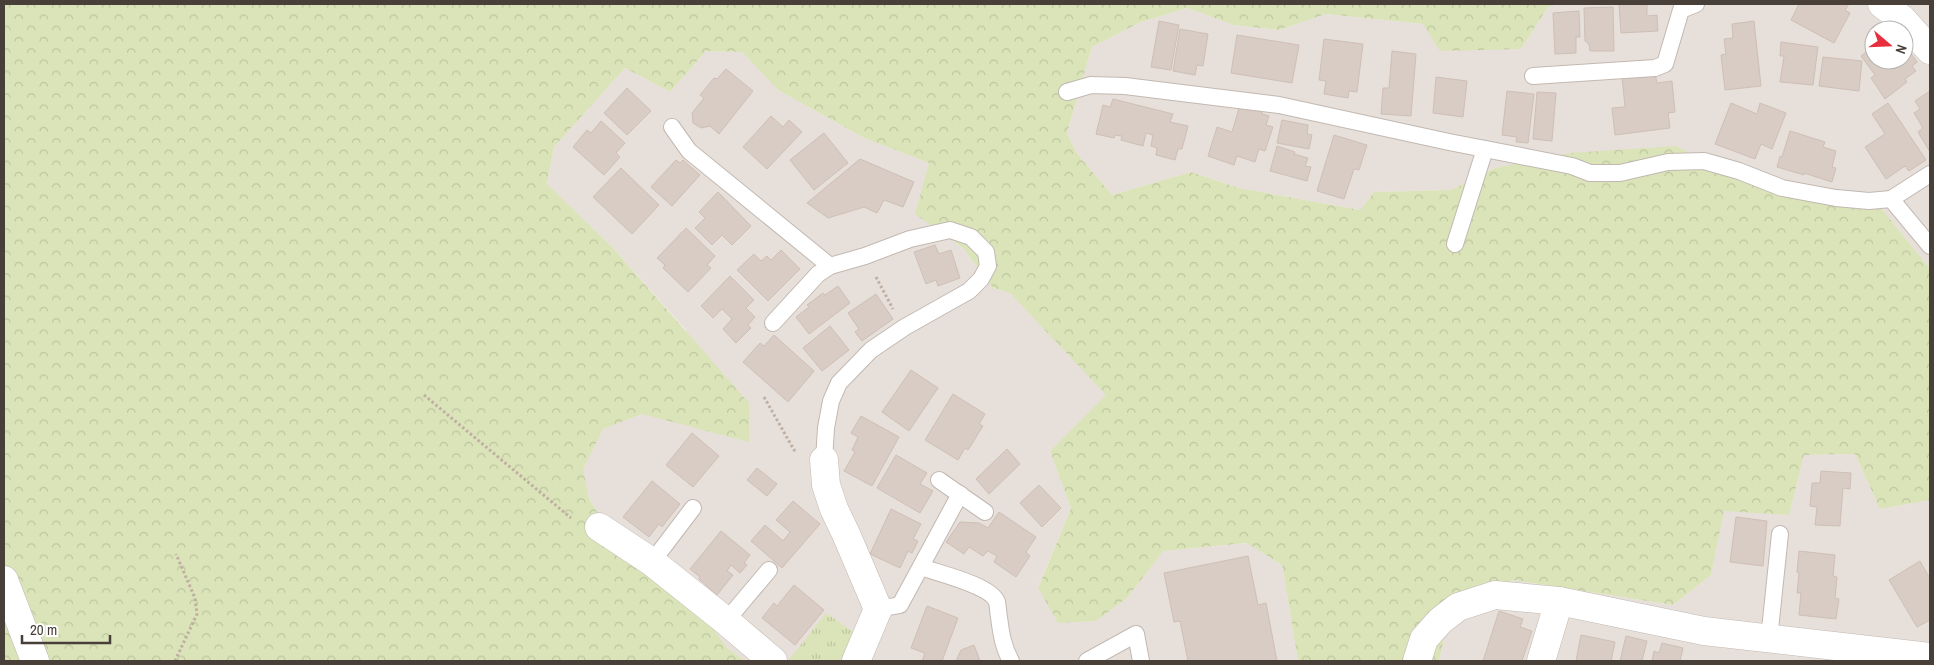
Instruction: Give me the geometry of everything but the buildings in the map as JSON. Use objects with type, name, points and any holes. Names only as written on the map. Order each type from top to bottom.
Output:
[{"type":"street","points":[[1882,4],[1902,20],[1930,50]]},
{"type":"street","points":[[813,454],[834,509],[878,609],[856,661]]},
{"type":"street","points":[[599,527],[652,562],[773,661]]},
{"type":"street","points":[[4,580],[35,661]]},
{"type":"street","points":[[1416,661],[1424,639],[1458,607],[1496,596],[1559,601],[1704,631],[1770,639],[1852,655],[1930,657]]},
{"type":"street","points":[[1541,661],[1559,601]]},
{"type":"lane","points":[[1533,76],[1655,68],[1665,64],[1680,10],[1696,4]]},
{"type":"lane","points":[[1067,92],[1091,85],[1125,86],[1279,105],[1350,122],[1572,166],[1590,173],[1620,173],[1668,162],[1704,162],[1739,171],[1782,188],[1804,193],[1869,201],[1891,199],[1930,174]]},
{"type":"lane","points":[[672,127],[688,151],[830,266]]},
{"type":"lane","points":[[1455,244],[1485,149]]},
{"type":"lane","points":[[1891,199],[1930,246]]},
{"type":"lane","points":[[772,324],[818,274],[830,266],[866,256],[910,239],[950,230],[971,237],[986,252],[988,266],[981,280],[969,291],[904,327],[871,350],[839,382],[831,401],[826,428],[813,454]]},
{"type":"lane","points":[[938,480],[985,512]]},
{"type":"lane","points":[[878,609],[900,605],[960,494]]},
{"type":"lane","points":[[652,562],[693,508]]},
{"type":"lane","points":[[1770,639],[1780,534]]},
{"type":"lane","points":[[921,567],[982,588],[992,594],[997,601],[1001,637],[1005,651],[1011,661]]},
{"type":"lane","points":[[726,621],[769,570]]},
{"type":"lane","points":[[1087,661],[1136,634],[1141,661]]},
{"type":"path","points":[[866,256],[886,299],[904,327]]},
{"type":"path","points":[[424,395],[583,527],[599,527]]},
{"type":"path","points":[[764,397],[794,450],[813,454]]},
{"type":"path","points":[[175,661],[197,614],[195,598],[176,554]]},
{"type":"shaded area","points":[[1558,4],[1930,4],[1930,269],[1881,208],[1495,168],[1451,190],[1374,192],[1360,210],[1239,188],[1191,172],[1112,195],[1076,152],[1067,133],[1092,47],[1141,22],[1187,8],[1234,25],[1279,30],[1326,14],[1423,24],[1521,49],[1548,7]]},
{"type":"shaded area","points":[[706,51],[742,52],[778,90],[864,138],[929,163],[916,214],[963,248],[993,288],[1010,293],[1107,395],[1050,451],[1071,508],[1038,587],[1058,623],[1096,621],[1127,598],[1162,551],[1248,543],[1282,565],[1298,661],[746,661],[727,648],[703,614],[628,560],[589,499],[582,469],[603,428],[642,414],[672,421],[686,330],[613,248],[547,185],[554,147],[625,68],[670,92]]},
{"type":"shaded area","points":[[1855,454],[1880,509],[1930,500],[1930,661],[1439,661],[1448,621],[1513,580],[1673,605],[1711,575],[1724,510],[1789,515],[1804,455]]},
{"type":"green space","points":[[4,4],[1558,4],[1548,7],[1521,49],[1440,51],[1423,24],[1326,14],[1279,30],[1234,25],[1187,8],[1141,22],[1092,47],[1067,133],[1076,152],[1112,195],[1191,172],[1239,188],[1360,210],[1374,192],[1451,190],[1495,168],[1570,153],[1676,146],[1734,175],[1817,202],[1881,208],[1930,269],[1930,500],[1880,509],[1855,454],[1804,455],[1789,515],[1724,511],[1711,575],[1673,605],[1513,580],[1448,621],[1439,661],[1298,661],[1282,565],[1247,543],[1163,551],[1127,598],[1096,621],[1058,623],[1038,588],[1071,508],[1050,451],[1106,395],[1010,293],[993,288],[963,248],[915,214],[929,163],[864,138],[778,90],[742,52],[706,51],[670,92],[625,68],[554,147],[547,184],[613,248],[749,403],[749,442],[642,414],[603,429],[583,469],[589,499],[628,560],[703,614],[727,648],[746,661],[4,661]]},
{"type":"green space","points":[[826,613],[856,634],[841,661],[788,661]]}]
